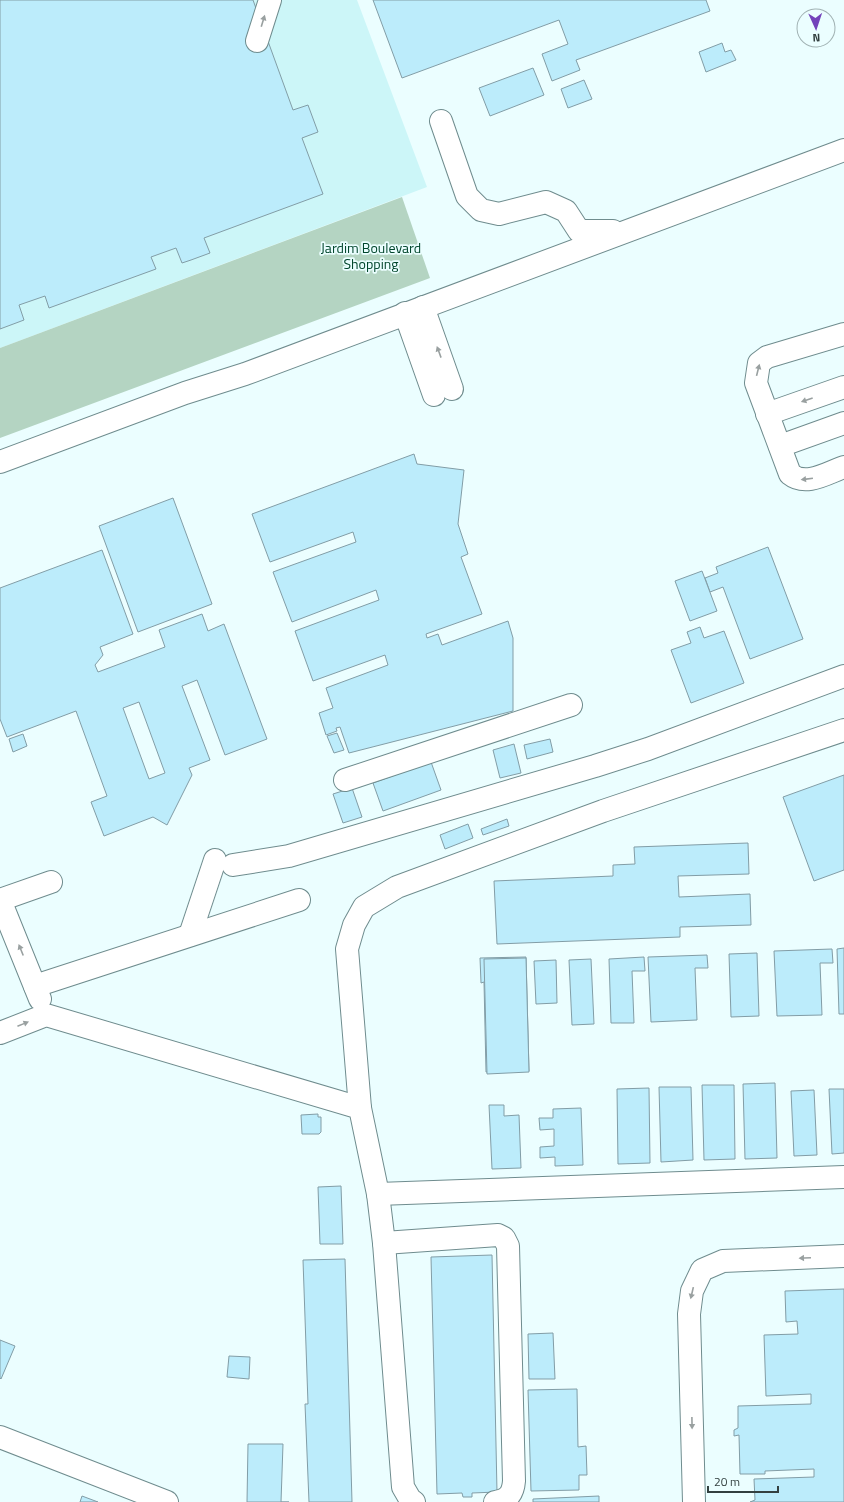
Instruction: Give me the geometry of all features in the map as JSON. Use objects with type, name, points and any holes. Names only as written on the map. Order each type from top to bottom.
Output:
[{"type":"street","points":[[257,41],[270,0]]},
{"type":"street","points":[[441,121],[466,196],[481,210],[499,214],[546,202],[566,211],[579,231]]},
{"type":"street","points":[[0,462],[185,394],[245,374],[844,150]]},
{"type":"street","points":[[541,263],[554,246],[579,231],[598,230],[624,232]]},
{"type":"street","points":[[414,310],[443,392]]},
{"type":"street","points":[[844,334],[767,357],[759,363],[756,383],[790,474],[796,480],[808,480],[844,467]]},
{"type":"street","points":[[767,414],[844,387]]},
{"type":"street","points":[[780,446],[844,423]]},
{"type":"street","points":[[190,935],[224,862],[290,856],[595,766],[648,749],[844,676]]},
{"type":"street","points":[[346,780],[571,705]]},
{"type":"street","points":[[414,1502],[410,1499],[403,1487],[384,1242],[378,1194],[360,1108],[347,949],[354,925],[364,907],[397,887],[603,811],[844,730]]},
{"type":"street","points":[[46,1015],[36,986],[0,900],[51,882]]},
{"type":"street","points":[[36,986],[299,900]]},
{"type":"street","points":[[0,1033],[46,1015],[360,1108]]},
{"type":"street","points":[[378,1194],[844,1177]]},
{"type":"street","points":[[384,1242],[498,1235],[504,1238],[508,1246],[514,1481],[513,1491],[507,1499],[495,1502]]},
{"type":"street","points":[[694,1502],[689,1314],[692,1291],[702,1270],[723,1261],[844,1256]]},
{"type":"street","points":[[0,1437],[167,1502]]},
{"type":"shaded area","points":[[0,0],[357,0],[427,187],[0,348]]},
{"type":"green space","name":"Jardim Boulevard Shopping","points":[[402,197],[430,278],[0,438],[0,348]]},
{"type":"building","points":[[0,0],[253,0],[293,110],[308,105],[318,132],[302,138],[323,194],[204,238],[210,253],[191,260],[182,263],[176,248],[151,257],[156,269],[49,308],[45,296],[19,305],[24,320],[0,329]]},
{"type":"building","points":[[373,0],[706,0],[710,11],[576,60],[580,70],[552,81],[542,54],[568,44],[559,20],[402,78]]},
{"type":"building","points":[[722,43],[725,52],[731,50],[736,60],[706,72],[699,52]]},
{"type":"building","points":[[533,68],[544,95],[490,116],[479,88]]},
{"type":"building","points":[[584,80],[592,99],[568,108],[561,89]]},
{"type":"building","points":[[414,454],[417,464],[464,470],[458,524],[468,554],[461,557],[482,614],[426,634],[427,638],[438,634],[442,645],[508,621],[513,638],[513,711],[349,753],[340,727],[336,728],[337,731],[326,735],[319,713],[333,708],[326,688],[388,665],[385,655],[313,681],[295,631],[379,600],[376,590],[292,622],[273,572],[356,542],[353,532],[270,562],[252,514]]},
{"type":"building","points":[[173,498],[212,604],[138,632],[99,526]]},
{"type":"building","points":[[768,547],[803,639],[750,659],[723,587],[710,592],[705,578],[718,573],[716,567]]},
{"type":"building","points":[[102,550],[133,634],[100,647],[103,655],[95,665],[98,672],[165,647],[159,630],[202,614],[208,631],[224,624],[267,739],[225,755],[197,680],[182,686],[210,760],[189,768],[192,775],[167,825],[153,817],[104,836],[91,802],[107,796],[76,711],[7,737],[0,719],[0,588]],"holes":[[[139,702],[165,773],[149,779],[123,708]]]},
{"type":"building","points":[[702,571],[717,611],[690,621],[675,581]]},
{"type":"building","points":[[700,627],[704,638],[724,631],[744,683],[691,703],[671,650],[691,643],[687,632]]},
{"type":"building","points":[[337,733],[344,750],[334,753],[327,736]]},
{"type":"building","points":[[23,734],[27,746],[13,752],[9,739]]},
{"type":"building","points":[[550,739],[553,752],[527,759],[524,745]]},
{"type":"building","points":[[514,744],[521,773],[500,778],[493,750]]},
{"type":"building","points":[[431,762],[441,790],[383,811],[373,783]]},
{"type":"building","points":[[844,775],[844,870],[814,881],[783,797]]},
{"type":"building","points":[[352,788],[362,817],[343,823],[333,794]]},
{"type":"building","points":[[507,819],[509,826],[483,835],[481,829]]},
{"type":"building","points":[[468,824],[473,838],[445,849],[440,835]]},
{"type":"building","points":[[748,843],[749,874],[678,876],[679,897],[750,894],[751,925],[680,927],[680,937],[497,944],[494,881],[613,876],[613,865],[635,864],[634,847]]},
{"type":"building","points":[[844,948],[844,1014],[839,1014],[837,949]]},
{"type":"building","points":[[832,949],[833,963],[820,963],[822,1015],[777,1016],[774,951]]},
{"type":"building","points":[[757,953],[759,1016],[731,1017],[729,954]]},
{"type":"building","points":[[707,955],[708,968],[695,968],[697,1020],[651,1022],[648,957]]},
{"type":"building","points":[[526,957],[529,1071],[486,1072],[484,982],[481,983],[480,958]]},
{"type":"building","points":[[644,957],[645,971],[632,971],[634,1023],[611,1023],[609,959]]},
{"type":"building","points":[[526,958],[529,1072],[487,1074],[484,959]]},
{"type":"building","points":[[591,959],[594,1024],[572,1025],[569,960]]},
{"type":"building","points":[[556,960],[557,1003],[536,1004],[534,961]]},
{"type":"building","points":[[775,1083],[777,1158],[745,1159],[743,1084]]},
{"type":"building","points":[[702,1085],[734,1085],[735,1159],[704,1160]]},
{"type":"building","points":[[659,1087],[691,1087],[693,1160],[661,1162]]},
{"type":"building","points":[[649,1088],[650,1163],[618,1164],[617,1089]]},
{"type":"building","points":[[829,1089],[844,1089],[844,1153],[832,1154]]},
{"type":"building","points":[[814,1090],[817,1155],[794,1156],[791,1091]]},
{"type":"building","points":[[489,1105],[504,1105],[504,1116],[519,1115],[521,1168],[492,1169]]},
{"type":"building","points":[[581,1108],[583,1165],[555,1166],[555,1157],[540,1158],[540,1147],[554,1146],[554,1129],[540,1130],[539,1118],[553,1118],[553,1109]]},
{"type":"building","points":[[318,1114],[318,1117],[321,1117],[321,1132],[319,1134],[302,1134],[301,1115]]},
{"type":"building","points":[[341,1186],[343,1244],[320,1244],[318,1187]]},
{"type":"building","points":[[492,1255],[497,1492],[472,1493],[472,1497],[463,1497],[462,1493],[437,1494],[431,1257]]},
{"type":"building","points":[[345,1259],[352,1502],[309,1502],[305,1404],[308,1404],[303,1260]]},
{"type":"building","points":[[844,1289],[844,1502],[750,1502],[755,1500],[754,1479],[814,1477],[814,1469],[765,1471],[765,1474],[740,1474],[739,1435],[734,1436],[734,1430],[738,1428],[738,1406],[811,1404],[811,1394],[766,1396],[764,1335],[798,1334],[797,1321],[786,1322],[785,1291]]},
{"type":"building","points":[[553,1333],[555,1379],[529,1379],[528,1334]]},
{"type":"building","points":[[0,1340],[15,1346],[1,1379],[0,1378]]},
{"type":"building","points":[[229,1356],[250,1357],[249,1379],[227,1377]]},
{"type":"building","points":[[577,1389],[578,1447],[586,1446],[587,1475],[579,1475],[579,1490],[531,1491],[528,1390]]},
{"type":"building","points":[[248,1444],[283,1444],[281,1502],[247,1502]]},
{"type":"building","points":[[82,1496],[98,1502],[80,1502]]},
{"type":"building","points":[[599,1496],[599,1502],[533,1502],[533,1499]]}]
